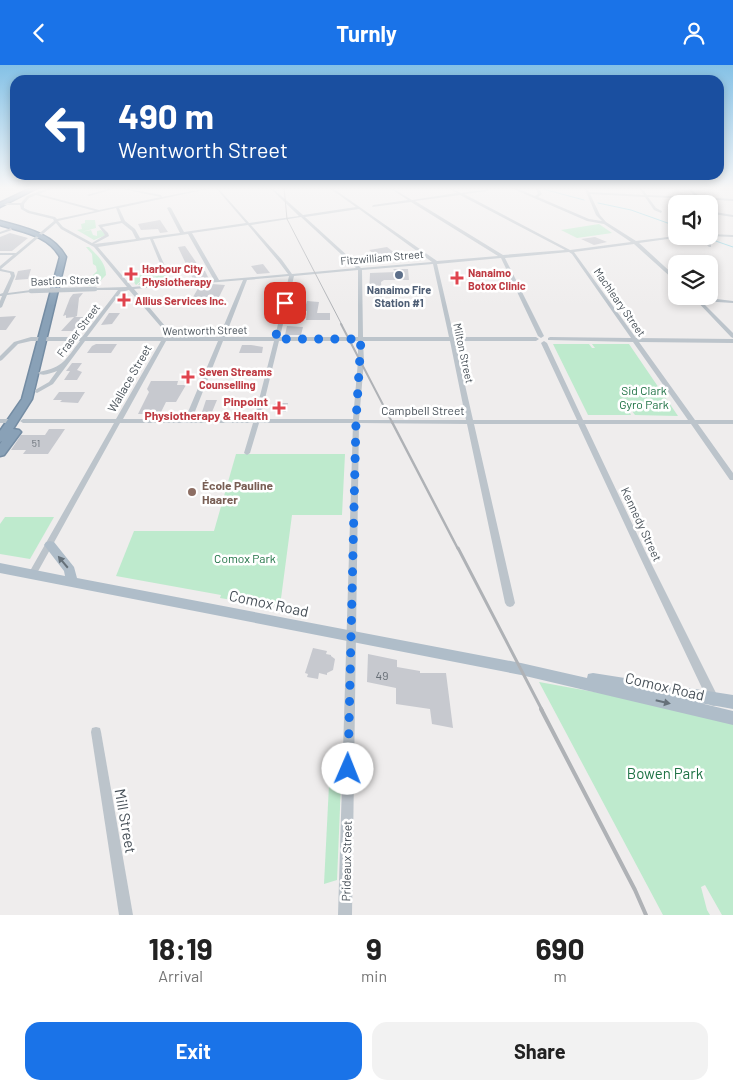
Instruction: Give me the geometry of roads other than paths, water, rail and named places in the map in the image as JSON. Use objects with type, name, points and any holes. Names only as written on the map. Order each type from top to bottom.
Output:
[{"type":"highway","points":[[5,227],[39,236]]},
{"type":"highway","points":[[0,452],[18,421],[27,399],[38,347],[43,339],[63,257],[57,246],[39,236],[6,227]]},
{"type":"highway","points":[[0,438],[18,421],[35,400],[47,346],[43,339]]},
{"type":"main road","points":[[50,545],[70,571],[72,581]]},
{"type":"main road","name":"Comox Road","points":[[0,567],[530,671],[733,702]]},
{"type":"main road","name":"Comox Road","points":[[530,671],[733,718]]},
{"type":"street","points":[[0,269],[49,227]]},
{"type":"street","name":"Wallace Street","points":[[34,573],[164,340],[166,333],[94,245],[63,227]]},
{"type":"street","points":[[94,245],[107,236],[100,227]]},
{"type":"street","points":[[130,227],[139,240]]},
{"type":"street","points":[[179,227],[183,233]]},
{"type":"street","points":[[94,245],[231,227]]},
{"type":"street","points":[[246,453],[256,421],[291,275],[250,227]]},
{"type":"street","points":[[314,227],[360,269]]},
{"type":"street","points":[[385,227],[435,262]]},
{"type":"street","points":[[455,227],[503,257]]},
{"type":"street","name":"Machleary Street","points":[[525,227],[570,251],[733,478]]},
{"type":"street","points":[[611,227],[636,243],[668,270]]},
{"type":"street","points":[[0,233],[11,229]]},
{"type":"street","points":[[190,233],[217,281]]},
{"type":"street","points":[[718,235],[733,236]]},
{"type":"street","points":[[151,238],[166,273]]},
{"type":"street","name":"Fitzwilliam Street","points":[[130,288],[570,251],[668,239]]},
{"type":"street","points":[[0,254],[18,254]]},
{"type":"street","name":"Kennedy Street","points":[[503,257],[643,555],[714,698],[717,715]]},
{"type":"street","name":"Milton Street","points":[[435,262],[450,340],[510,603]]},
{"type":"street","points":[[0,269],[13,273],[0,307]]},
{"type":"street","name":"Prideaux Street","points":[[345,915],[356,421],[361,339],[360,269]]},
{"type":"street","points":[[188,421],[246,278]]},
{"type":"street","name":"Bastion Street","points":[[0,295],[31,291],[130,288]]},
{"type":"street","name":"Fraser Street","points":[[37,391],[51,383],[120,291],[130,288]]},
{"type":"street","points":[[718,300],[733,302]]},
{"type":"street","points":[[703,305],[731,334],[733,341]]},
{"type":"street","name":"Wentworth Street","points":[[0,359],[16,343],[24,340],[43,339],[83,341],[221,339],[733,341]]},
{"type":"street","name":"Fraser Street","points":[[41,373],[63,366]]},
{"type":"street","name":"Campbell Street","points":[[0,421],[733,422]]},
{"type":"street","name":"Mill Street","points":[[96,732],[126,915]]},
{"type":"waterway","points":[[718,242],[733,247]]},
{"type":"railway","points":[[291,227],[342,325]]},
{"type":"railway","points":[[341,324],[393,424]]},
{"type":"railway","points":[[392,422],[458,549]]},
{"type":"railway","points":[[458,548],[542,710]]},
{"type":"railway","points":[[541,709],[635,890],[646,915]]},
{"type":"place","name":"Harbour City Physiotherapy","points":[[131,274]]},
{"type":"place","name":"Nanaimo Fire Station #1","points":[[399,275]]},
{"type":"place","name":"Nanaimo Botox Clinic","points":[[457,278]]},
{"type":"place","name":"Allius Services Inc.","points":[[124,300]]},
{"type":"place","name":"Seven Streams Counselling","points":[[188,377]]},
{"type":"place","name":"Pinpoint Physiotherapy & Health","points":[[279,408]]},
{"type":"place","name":"École Pauline Haarer","points":[[192,492]]},
{"type":"park label","name":"Sid Clark Gyro Park","points":[[644,397]]},
{"type":"park label","name":"Comox Park","points":[[245,558]]},
{"type":"park label","name":"Bowen Park","points":[[665,773]]}]
